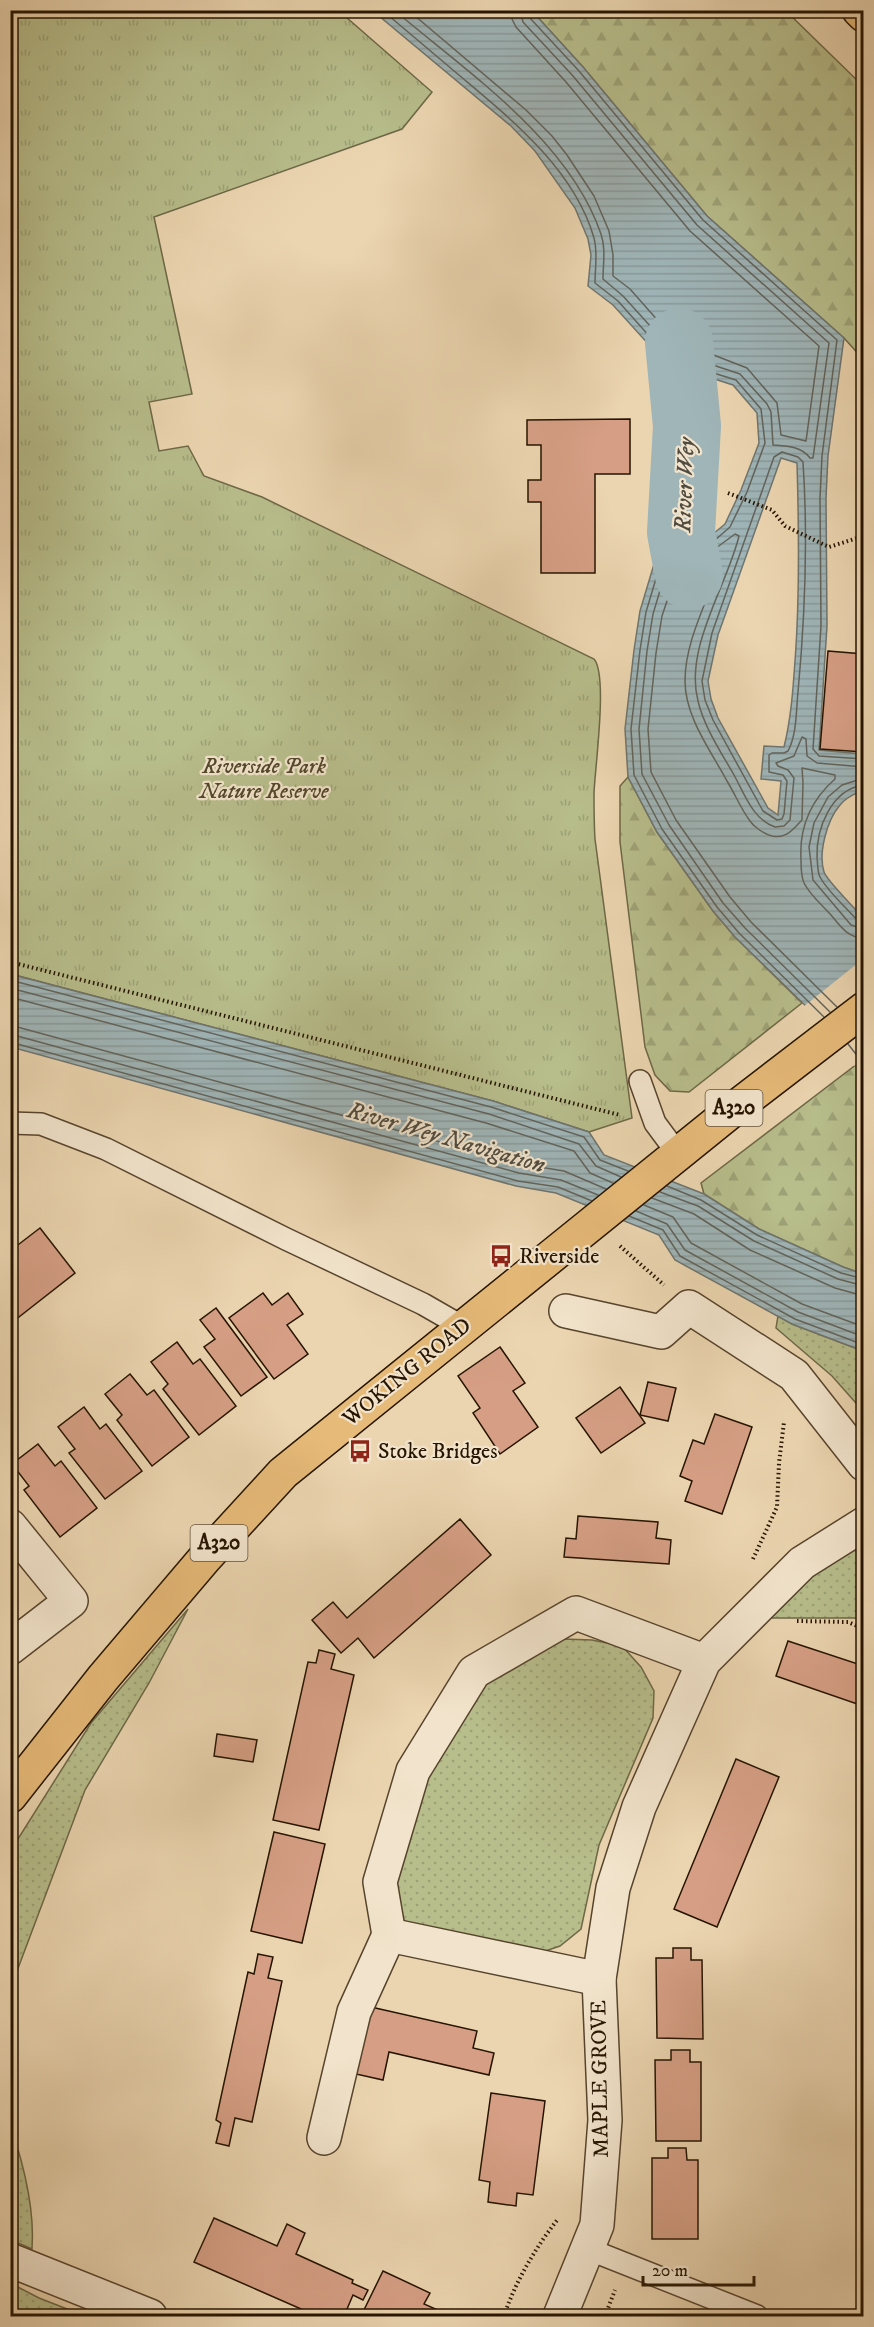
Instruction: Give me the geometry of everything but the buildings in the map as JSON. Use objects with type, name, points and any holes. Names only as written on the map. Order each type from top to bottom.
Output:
[{"type":"main road","points":[[859,10],[864,15]]},
{"type":"main road","name":"WOKING ROAD","points":[[10,1796],[103,1678],[205,1558],[282,1473],[464,1327],[601,1233],[671,1160],[864,1009]]},
{"type":"street","points":[[566,1311],[661,1332],[689,1307],[794,1375],[864,1464]]},
{"type":"street","name":"MAPLE GROVE","points":[[560,2316],[597,2224],[605,2120],[599,1979],[613,1888],[639,1807],[704,1660],[802,1563],[864,1524]]},
{"type":"street","points":[[10,1526],[71,1601],[10,1648]]},
{"type":"street","points":[[324,2138],[354,2012],[389,1935],[380,1882],[413,1772],[474,1672],[576,1613],[704,1660]]},
{"type":"street","name":"MAPLE GROVE","points":[[389,1935],[599,1979]]},
{"type":"street","points":[[10,2260],[150,2316]]},
{"type":"lane","points":[[640,1081],[671,1160]]},
{"type":"lane","points":[[10,1123],[41,1124],[106,1149],[423,1304],[464,1327]]},
{"type":"lane","points":[[588,2249],[757,2316]]},
{"type":"path","points":[[728,493],[772,510],[785,526],[829,547],[864,536]]},
{"type":"path","points":[[10,962],[655,1123]]},
{"type":"path","points":[[601,1233],[689,1307]]},
{"type":"path","points":[[750,1565],[777,1507],[786,1401],[794,1375]]},
{"type":"path","points":[[786,1622],[848,1622],[864,1629]]},
{"type":"path","points":[[504,2316],[510,2298],[548,2232],[566,2209],[600,2184]]},
{"type":"green space","name":"Riverside Park Nature Reserve","points":[[10,11],[339,11],[432,92],[402,129],[154,217],[192,394],[149,402],[159,451],[188,446],[204,476],[262,497],[594,659],[600,683],[600,722],[594,793],[595,839],[632,1118],[589,1132],[493,1101],[11,974]]},
{"type":"green space","points":[[532,11],[786,11],[863,86],[863,359],[844,338],[707,216],[583,67]]},
{"type":"green space","points":[[628,777],[657,832],[713,911],[735,937],[802,1003],[689,1092],[670,1091],[655,1075],[645,1047],[620,842],[620,786]]},
{"type":"green space","points":[[857,1064],[857,1115],[864,1141],[863,1274],[759,1229],[704,1194],[701,1183]]},
{"type":"green space","points":[[778,1316],[792,1324],[863,1351],[863,1411],[832,1376],[776,1328]]},
{"type":"green space","points":[[855,1548],[863,1549],[863,1620],[859,1618],[767,1618],[825,1559]]},
{"type":"green space","points":[[188,1609],[149,1683],[85,1790],[11,1987],[11,1850],[91,1723]]},
{"type":"green space","points":[[563,1639],[592,1640],[622,1646],[641,1667],[654,1691],[653,1718],[599,1845],[581,1929],[560,1946],[531,1956],[419,1933],[399,1916],[393,1866],[413,1790],[477,1680]]},
{"type":"green space","points":[[10,2124],[30,2201],[32,2249],[11,2240]]},
{"type":"green space","points":[[14,2285],[39,2298],[85,2316],[11,2316],[11,2286]]},
{"type":"water","points":[[373,11],[532,11],[583,67],[707,216],[844,338],[828,456],[827,626],[819,750],[863,754],[863,790],[845,800],[835,811],[825,837],[822,864],[826,876],[863,918],[863,1141],[857,1115],[857,1064],[812,1012],[735,937],[713,911],[657,832],[628,777],[625,729],[634,650],[640,611],[666,524],[669,484],[702,482],[702,543],[725,524],[741,490],[759,443],[757,413],[733,385],[705,376],[702,389],[703,450],[689,449],[689,436],[674,436],[670,368],[613,305],[588,286],[591,255],[588,239],[575,208],[535,151],[511,126]],"holes":[[[781,458],[797,463],[799,537],[797,636],[791,704],[784,747],[764,746],[761,779],[781,781],[778,815],[768,808],[718,718],[711,699],[708,681],[718,635]]]},
{"type":"water","name":"River Wey Navigation","points":[[10,974],[493,1101],[589,1132],[604,1155],[704,1194],[759,1229],[863,1274],[863,1351],[792,1324],[675,1260],[659,1235],[556,1193],[516,1186],[11,1047]]},
{"type":"pier","points":[[863,959],[863,1059],[854,1066],[803,1007]]},
{"type":"waterway","name":"River Wey","points":[[679,342],[687,426],[681,532],[689,575]]},
{"type":"place","name":"Riverside","points":[[501,1256]]},
{"type":"place","name":"Stoke Bridges","points":[[360,1451]]}]
